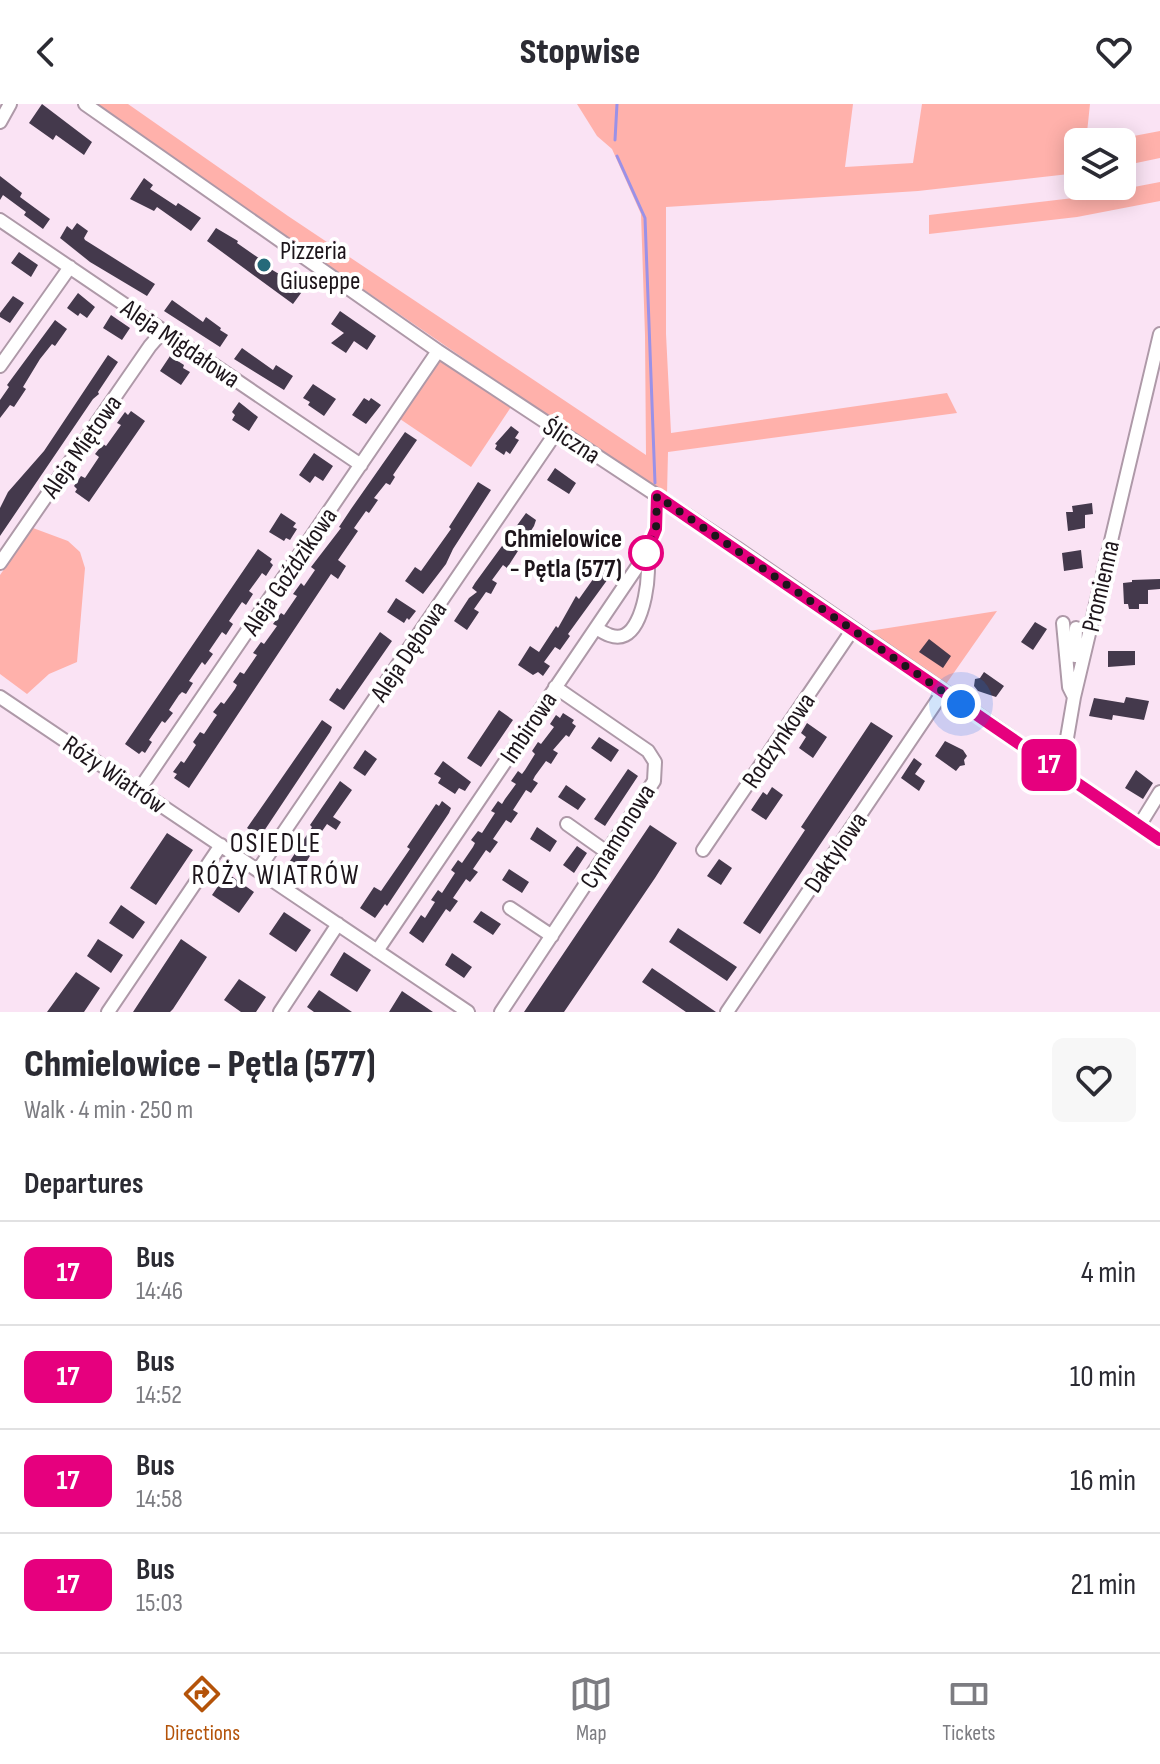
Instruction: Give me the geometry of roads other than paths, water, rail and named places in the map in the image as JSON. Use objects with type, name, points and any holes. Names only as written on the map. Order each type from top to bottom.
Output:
[{"type":"street","points":[[0,122],[10,104]]},
{"type":"street","name":"Śliczna","points":[[85,104],[438,351],[657,496],[1160,840]]},
{"type":"street","name":"Aleja Migdałowa","points":[[0,220],[361,465]]},
{"type":"street","points":[[0,366],[70,267]]},
{"type":"street","name":"Aleja Miętowa","points":[[0,563],[163,331]]},
{"type":"street","name":"Promienna","points":[[1061,773],[1074,697],[1075,657],[1160,334]]},
{"type":"street","name":"Aleja Goździkowa","points":[[139,790],[438,351]]},
{"type":"street","name":"Aleja Dębowa","points":[[258,870],[557,431]]},
{"type":"street","name":"Imbirowa","points":[[377,951],[646,553],[656,529],[657,496]]},
{"type":"street","points":[[596,628],[617,637],[627,634],[635,625],[643,605],[649,563],[646,553]]},
{"type":"street","points":[[1069,626],[1075,657]]},
{"type":"street","name":"Rodzynkowa","points":[[703,850],[853,629]]},
{"type":"street","name":"Cynamonowa","points":[[501,1012],[654,785],[653,756],[555,687]]},
{"type":"street","name":"Daktylowa","points":[[727,1012],[943,692]]},
{"type":"street","name":"Róży Wiatrów","points":[[0,697],[338,924],[454,1008],[468,1012]]},
{"type":"street","points":[[1139,826],[1160,792]]},
{"type":"street","points":[[567,824],[608,853]]},
{"type":"street","points":[[108,1012],[221,845]]},
{"type":"street","points":[[510,908],[552,936]]},
{"type":"street","points":[[280,1012],[338,924]]},
{"type":"waterway","points":[[615,140],[617,104]]},
{"type":"waterway","points":[[617,156],[645,218],[655,483]]},
{"type":"place","name":"Pizzeria Giuseppe","points":[[264,265]]},
{"type":"place","name":"Chmielowice - Pętla (577)","points":[[646,553]]},
{"type":"district","name":"OSIEDLE RÓŻY WIATRÓW","points":[[276,858]]}]
